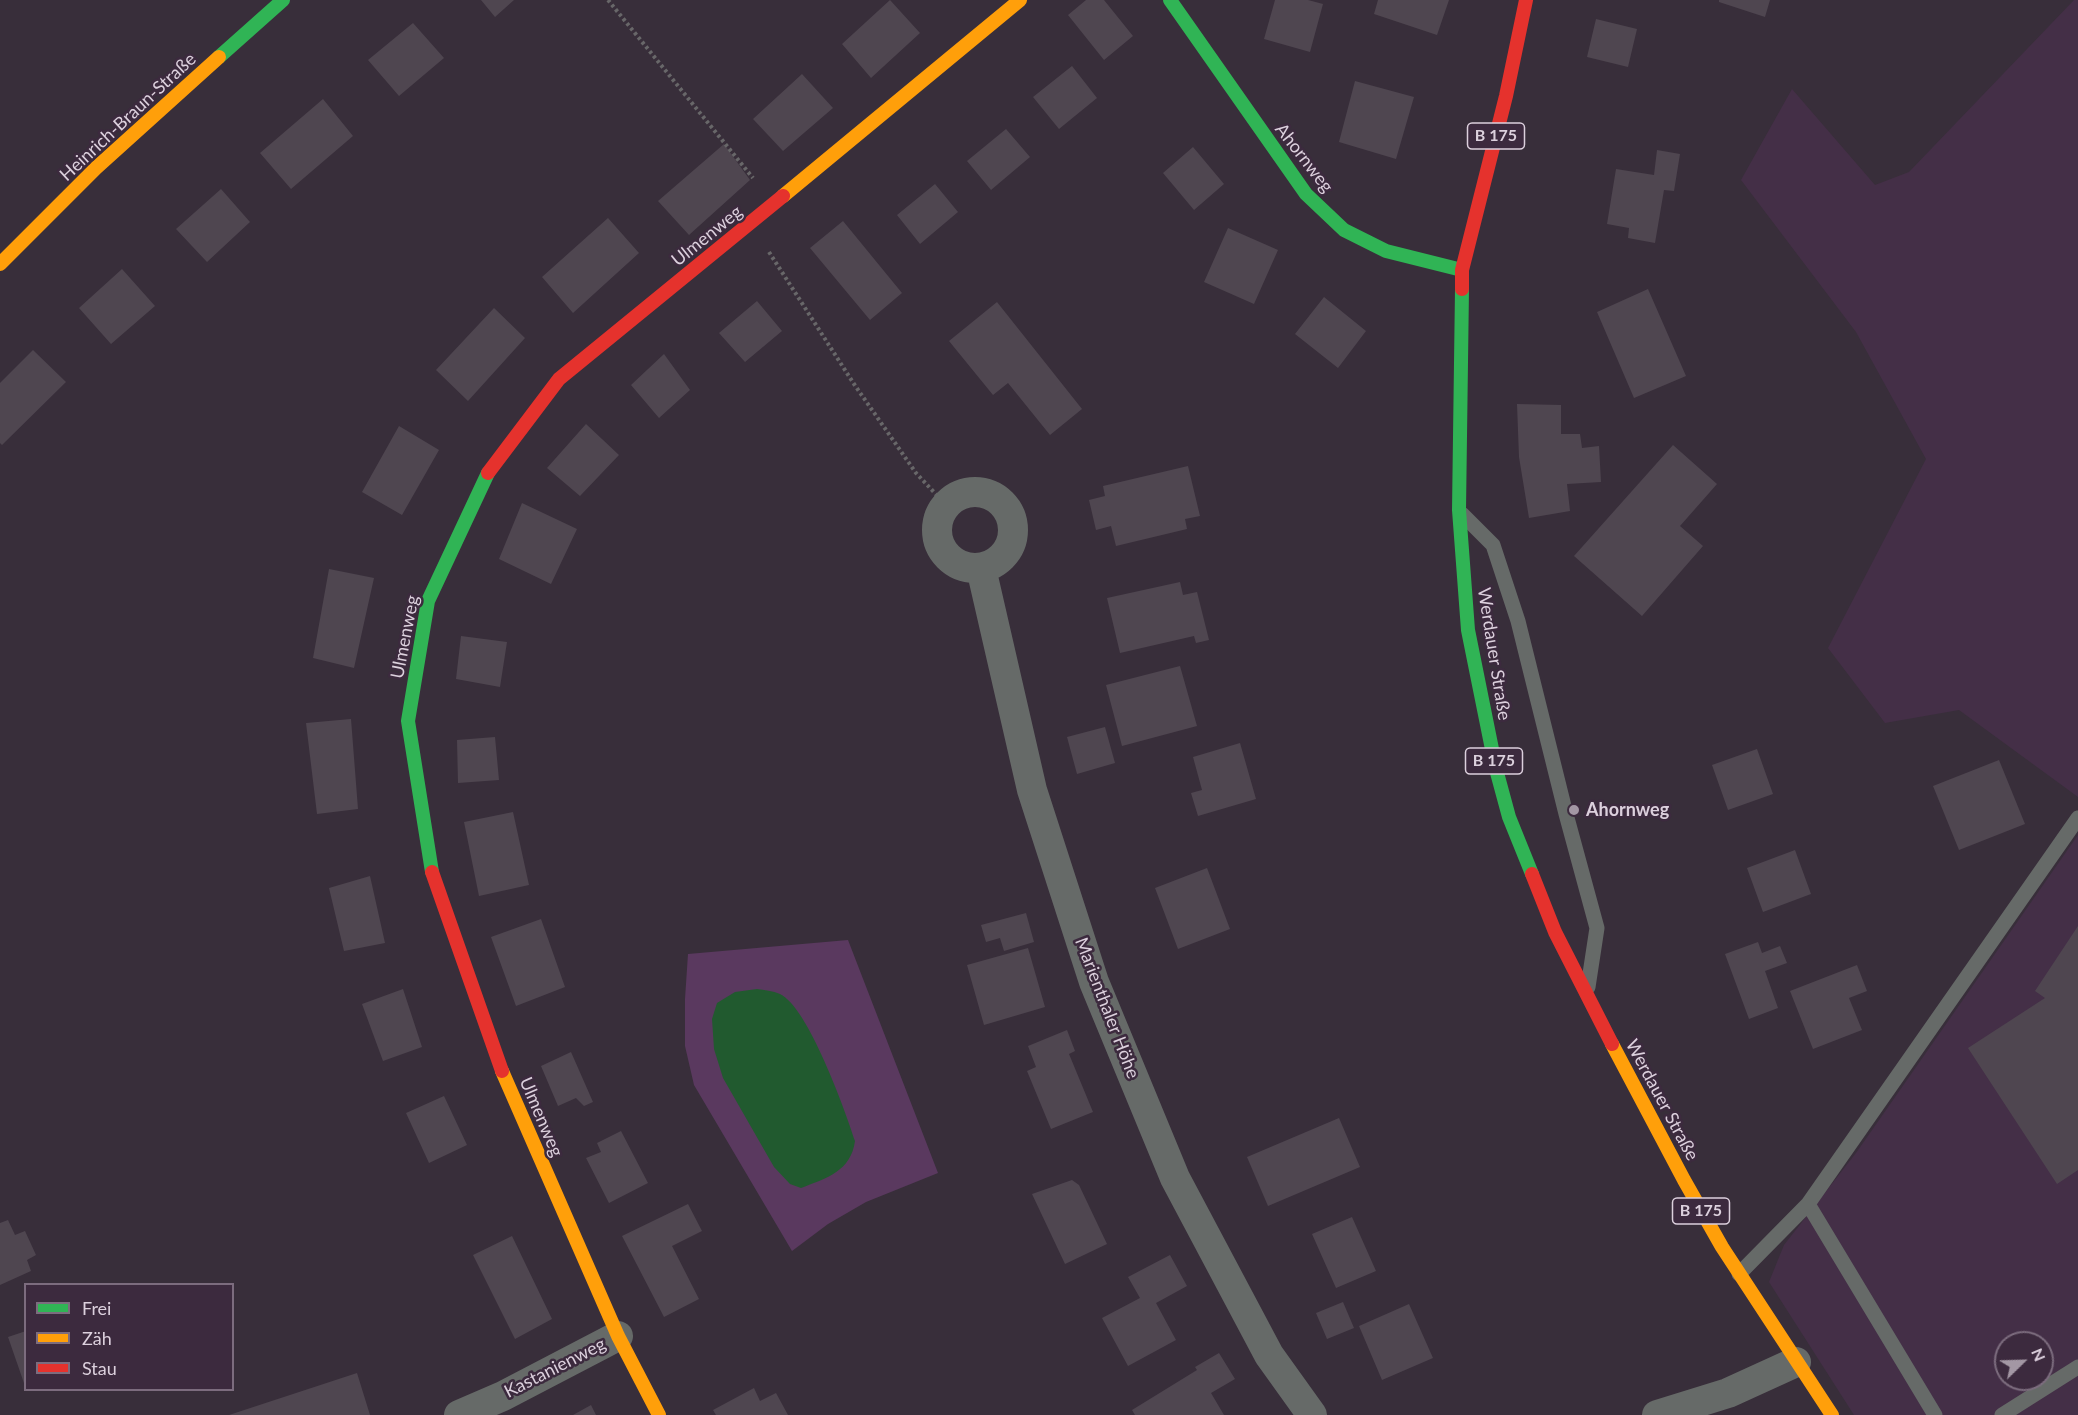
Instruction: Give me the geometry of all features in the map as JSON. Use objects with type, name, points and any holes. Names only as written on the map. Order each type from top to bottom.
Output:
[{"type":"street","name":"Heinrich-Braun-Straße","points":[[0,264],[96,168],[283,0]]},
{"type":"street","name":"Ulmenweg","points":[[659,1415],[618,1336],[508,1088],[430,867],[408,721],[428,601],[488,472],[559,379],[1020,0]]},
{"type":"street","name":"Ahornweg","points":[[1170,0],[1306,194],[1344,230],[1386,251],[1462,270]]},
{"type":"street","name":"Werdauer Straße","points":[[1526,0],[1506,96],[1462,270],[1459,510],[1468,630],[1496,770],[1509,817],[1551,922],[1587,996],[1684,1180],[1739,1274],[1832,1415]]},
{"type":"street","points":[[968,492],[982,492],[994,497],[1005,506],[1014,531],[1011,544],[999,560],[981,568],[968,568],[956,563],[946,555],[939,543],[936,530],[939,517],[946,505],[956,497],[968,492]]},
{"type":"street","name":"Marienthaler Höhe","points":[[981,568],[1032,790],[1094,982],[1175,1178],[1269,1355],[1312,1415]]},
{"type":"street","name":"Kastanienweg","points":[[459,1415],[503,1396],[618,1336]]},
{"type":"street","points":[[1657,1415],[1728,1393],[1796,1362]]},
{"type":"lane","points":[[1459,510],[1493,544],[1518,621],[1597,928],[1587,996]]},
{"type":"lane","points":[[1739,1274],[1808,1204],[2078,818]]},
{"type":"lane","points":[[1808,1204],[1935,1415]]},
{"type":"lane","points":[[2002,1415],[2078,1367]]},
{"type":"path","points":[[608,0],[774,204]]},
{"type":"path","points":[[749,225],[916,473],[946,505]]},
{"type":"shaded area","points":[[2074,0],[2078,0],[2078,797],[1959,710],[1885,723],[1828,648],[1926,459],[1856,332],[1741,180],[1792,89],[1875,185],[1909,172]]},
{"type":"shaded area","points":[[2078,835],[2078,1415],[1854,1415],[1769,1282],[1784,1245],[1856,1153]]},
{"type":"shaded area","points":[[848,940],[938,1173],[866,1202],[828,1224],[792,1251],[694,1085],[685,1046],[688,954]]},
{"type":"shaded area","points":[[757,989],[780,994],[791,1003],[802,1018],[824,1061],[855,1141],[849,1160],[843,1166],[828,1177],[801,1188],[790,1184],[774,1167],[723,1078],[714,1049],[712,1019],[717,1003],[735,992]]},
{"type":"building","points":[[481,0],[514,0],[495,17]]},
{"type":"building","points":[[890,0],[920,33],[871,78],[842,44]]},
{"type":"building","points":[[1086,0],[1104,0],[1133,36],[1104,60],[1068,15]]},
{"type":"building","points":[[1275,0],[1308,0],[1323,4],[1310,52],[1264,39]]},
{"type":"building","points":[[1378,0],[1449,0],[1437,35],[1374,14]]},
{"type":"building","points":[[1719,0],[1770,0],[1765,17],[1719,2]]},
{"type":"building","points":[[1596,19],[1637,29],[1628,67],[1587,57]]},
{"type":"building","points":[[413,23],[444,58],[399,96],[368,60]]},
{"type":"building","points":[[1072,66],[1097,98],[1059,129],[1033,97]]},
{"type":"building","points":[[802,74],[833,108],[783,151],[753,119]]},
{"type":"building","points":[[1355,81],[1414,97],[1396,159],[1339,142]]},
{"type":"building","points":[[323,99],[353,136],[291,189],[260,153]]},
{"type":"building","points":[[1006,129],[1030,157],[991,190],[967,161]]},
{"type":"building","points":[[724,144],[750,180],[689,235],[658,201]]},
{"type":"building","points":[[1193,147],[1224,184],[1194,210],[1163,173]]},
{"type":"building","points":[[1657,150],[1680,154],[1674,191],[1664,190],[1655,243],[1628,238],[1629,228],[1607,224],[1616,169],[1654,175]]},
{"type":"building","points":[[935,184],[958,212],[920,244],[897,215]]},
{"type":"building","points":[[221,189],[250,222],[207,262],[176,229]]},
{"type":"building","points":[[608,218],[639,253],[573,313],[542,277]]},
{"type":"building","points":[[843,221],[902,293],[870,320],[810,248]]},
{"type":"building","points":[[1228,228],[1278,250],[1254,304],[1204,282]]},
{"type":"building","points":[[122,269],[155,306],[111,344],[79,308]]},
{"type":"building","points":[[1648,289],[1686,376],[1634,398],[1597,312]]},
{"type":"building","points":[[1324,297],[1366,331],[1338,368],[1295,334]]},
{"type":"building","points":[[757,301],[782,331],[745,362],[719,333]]},
{"type":"building","points":[[997,302],[1082,409],[1050,435],[1008,383],[993,395],[949,341]]},
{"type":"building","points":[[494,308],[525,338],[468,401],[436,370]]},
{"type":"building","points":[[33,350],[66,382],[2,445],[0,443],[0,383]]},
{"type":"building","points":[[664,354],[690,390],[659,418],[631,385]]},
{"type":"building","points":[[1517,404],[1561,405],[1561,434],[1580,434],[1582,448],[1599,446],[1601,482],[1567,484],[1570,511],[1529,518],[1519,457]]},
{"type":"building","points":[[586,424],[619,455],[580,496],[547,468]]},
{"type":"building","points":[[399,426],[439,450],[402,515],[362,492]]},
{"type":"building","points":[[1673,445],[1717,484],[1680,526],[1703,546],[1642,616],[1574,556]]},
{"type":"building","points":[[1188,466],[1200,516],[1185,519],[1187,529],[1116,546],[1111,526],[1096,530],[1089,500],[1105,496],[1103,486]]},
{"type":"building","points":[[522,503],[577,529],[551,584],[499,559]]},
{"type":"building","points":[[329,569],[374,578],[354,668],[313,658]]},
{"type":"building","points":[[1180,582],[1183,595],[1197,592],[1209,640],[1196,643],[1194,636],[1120,653],[1107,598]]},
{"type":"building","points":[[461,636],[507,642],[500,687],[456,679]]},
{"type":"building","points":[[1180,666],[1197,726],[1122,746],[1106,685]]},
{"type":"building","points":[[351,719],[358,809],[317,814],[306,723]]},
{"type":"building","points":[[1105,727],[1115,763],[1077,774],[1067,737]]},
{"type":"building","points":[[495,737],[499,780],[458,783],[457,740]]},
{"type":"building","points":[[1240,743],[1256,799],[1198,816],[1191,793],[1202,790],[1193,757]]},
{"type":"building","points":[[1757,749],[1773,794],[1728,810],[1712,765]]},
{"type":"building","points":[[1999,760],[2025,824],[1959,850],[1933,786]]},
{"type":"building","points":[[513,812],[529,885],[479,896],[464,822]]},
{"type":"building","points":[[1795,850],[1811,894],[1763,912],[1747,868]]},
{"type":"building","points":[[1207,868],[1230,929],[1178,949],[1155,888]]},
{"type":"building","points":[[370,876],[385,943],[344,951],[329,888]]},
{"type":"building","points":[[1026,913],[1034,942],[1004,951],[1000,938],[986,942],[981,925]]},
{"type":"building","points":[[541,919],[565,987],[516,1006],[491,937]]},
{"type":"building","points":[[2078,926],[2078,1170],[2057,1184],[1968,1048],[2045,998],[2035,991]]},
{"type":"building","points":[[1758,942],[1762,953],[1780,946],[1787,963],[1765,971],[1778,1008],[1749,1019],[1725,954]]},
{"type":"building","points":[[1028,948],[1045,1007],[984,1025],[967,965]]},
{"type":"building","points":[[1857,965],[1867,991],[1849,998],[1862,1030],[1813,1049],[1790,991]]},
{"type":"building","points":[[403,989],[422,1047],[383,1061],[362,1004]]},
{"type":"building","points":[[1067,1030],[1075,1051],[1069,1054],[1093,1112],[1051,1129],[1027,1071],[1036,1067],[1028,1046]]},
{"type":"building","points":[[571,1052],[593,1102],[584,1106],[576,1098],[558,1106],[541,1066]]},
{"type":"building","points":[[444,1096],[467,1145],[429,1163],[406,1113]]},
{"type":"building","points":[[1339,1118],[1360,1167],[1268,1206],[1247,1157]]},
{"type":"building","points":[[621,1131],[648,1183],[609,1203],[586,1158],[601,1152],[597,1143]]},
{"type":"building","points":[[1072,1180],[1079,1185],[1107,1244],[1065,1264],[1032,1194]]},
{"type":"building","points":[[688,1204],[702,1231],[672,1246],[699,1299],[664,1317],[622,1236]]},
{"type":"building","points":[[1352,1217],[1376,1271],[1336,1288],[1312,1234]]},
{"type":"building","points":[[8,1220],[15,1235],[25,1231],[36,1255],[27,1260],[31,1271],[0,1285],[0,1223]]},
{"type":"building","points":[[512,1236],[552,1319],[515,1339],[473,1255]]},
{"type":"building","points":[[1170,1255],[1187,1286],[1156,1303],[1176,1340],[1128,1366],[1102,1318],[1140,1298],[1128,1277]]},
{"type":"building","points":[[1343,1302],[1354,1328],[1327,1339],[1316,1313]]},
{"type":"building","points":[[1409,1304],[1433,1358],[1382,1380],[1359,1326]]},
{"type":"building","points":[[24,1332],[24,1383],[8,1337]]},
{"type":"building","points":[[1219,1353],[1235,1379],[1211,1393],[1224,1415],[1135,1415],[1132,1410],[1197,1370],[1195,1367]]},
{"type":"building","points":[[357,1373],[370,1415],[229,1415]]},
{"type":"building","points":[[754,1388],[760,1401],[776,1393],[788,1415],[716,1415],[713,1410]]},
{"type":"building","points":[[591,1405],[596,1415],[573,1415]]},
{"type":"traffic: fast","points":[[219,57],[283,0]]},
{"type":"traffic: fast","points":[[1170,0],[1306,194],[1344,230],[1386,251],[1462,270]]},
{"type":"traffic: fast","points":[[1462,289],[1459,510],[1468,630],[1496,769],[1509,817],[1532,874]]},
{"type":"traffic: fast","points":[[432,872],[408,721],[428,601],[488,473]]},
{"type":"traffic: slow","points":[[783,196],[1020,0]]},
{"type":"traffic: slow","points":[[0,264],[96,168],[219,57]]},
{"type":"traffic: slow","points":[[1612,1044],[1722,1247],[1832,1415]]},
{"type":"traffic: slow","points":[[502,1071],[618,1336],[659,1415]]},
{"type":"traffic: jam","points":[[1462,289],[1462,270],[1506,96],[1526,0]]},
{"type":"traffic: jam","points":[[488,473],[559,379],[783,196]]},
{"type":"traffic: jam","points":[[432,872],[502,1071]]},
{"type":"traffic: jam","points":[[1532,874],[1555,932],[1612,1044]]},
{"type":"place","name":"Ahornweg","points":[[1574,810]]}]
